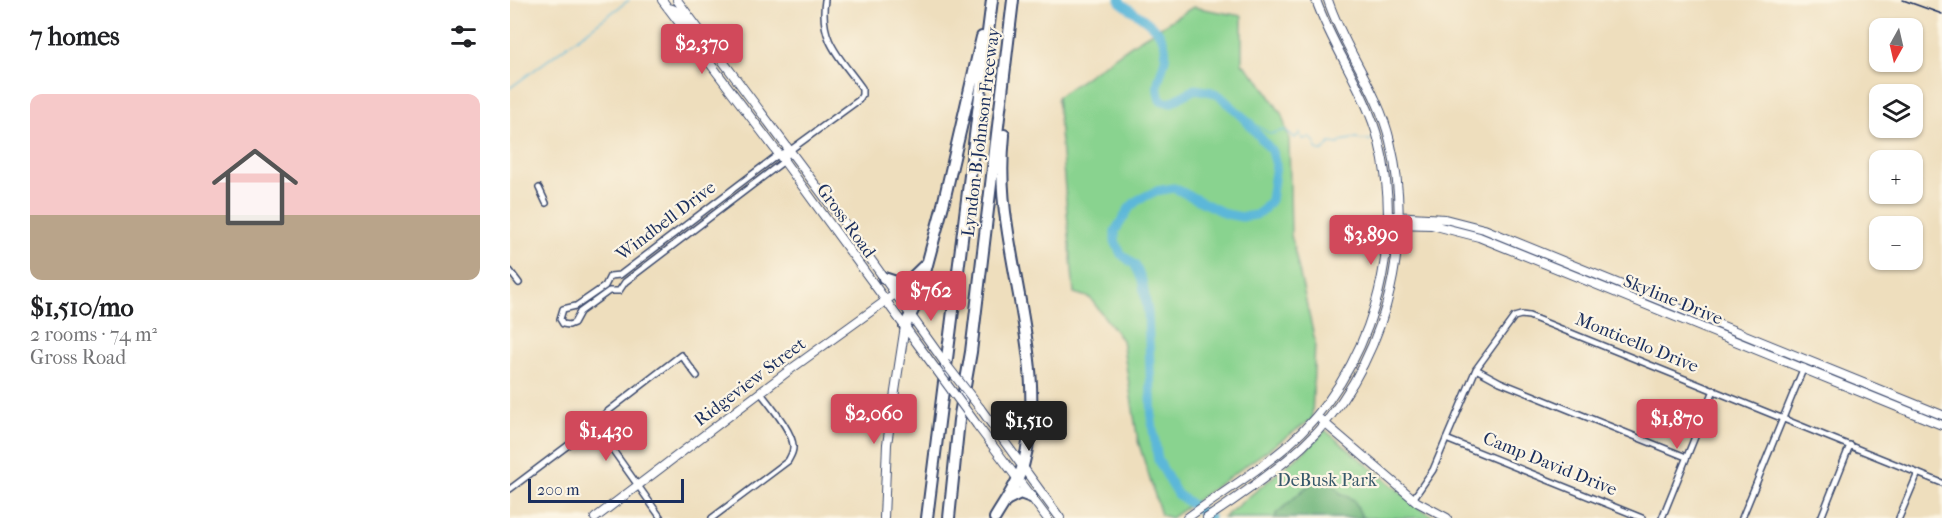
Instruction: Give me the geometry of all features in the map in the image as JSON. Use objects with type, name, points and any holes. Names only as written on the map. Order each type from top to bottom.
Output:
[{"type":"highway","name":"Lyndon B Johnson Freeway","points":[[927,518],[992,0]]},
{"type":"highway","name":"Lyndon B Johnson Freeway","points":[[949,518],[959,420],[971,352],[1013,5]]},
{"type":"highway","points":[[995,518],[1018,479],[1023,465],[1029,429],[1030,381],[1026,338],[1007,227],[1002,171],[1013,5]]},
{"type":"highway","points":[[905,326],[911,316],[944,205],[978,49],[990,14]]},
{"type":"highway","points":[[895,294],[928,261]]},
{"type":"highway","points":[[884,278],[896,282],[911,280]]},
{"type":"highway","points":[[1007,499],[1022,493],[1031,497]]},
{"type":"main road","name":"Gross Road","points":[[662,0],[1048,518]]},
{"type":"main road","name":"Gross Road","points":[[677,0],[1059,515]]},
{"type":"main road","points":[[1187,518],[1288,445],[1316,415],[1343,377],[1365,333],[1376,302],[1382,276],[1388,220],[1386,185],[1379,142],[1364,100],[1316,0]]},
{"type":"main road","points":[[1208,518],[1303,446],[1324,422],[1354,380],[1372,345],[1393,278],[1398,220],[1398,186],[1390,141],[1375,95],[1328,0]]},
{"type":"main road","points":[[668,8],[675,10],[690,28],[702,36]]},
{"type":"main road","points":[[1364,100],[1375,95]]},
{"type":"main road","points":[[826,219],[835,213]]},
{"type":"main road","name":"Skyline Drive","points":[[1388,220],[1432,225],[1468,234],[1807,360],[1942,415]]},
{"type":"main road","name":"Ridgeview Street","points":[[595,518],[760,392],[895,294]]},
{"type":"main road","name":"Skyline Drive","points":[[1630,294],[1803,369],[1942,425]]},
{"type":"main road","points":[[884,518],[887,444],[905,326]]},
{"type":"main road","points":[[1884,401],[1888,392]]},
{"type":"main road","points":[[1316,415],[1413,499],[1427,509],[1447,518]]},
{"type":"main road","points":[[1048,518],[1059,515]]},
{"type":"street","points":[[789,151],[861,97],[862,88],[834,50],[826,35],[823,18],[825,0]]},
{"type":"street","name":"Windbell Drive","points":[[781,157],[625,282],[619,291],[609,291],[580,312],[574,323],[563,324],[560,319],[563,309],[576,306],[605,286],[610,276],[620,275],[789,151]]},
{"type":"street","points":[[539,188],[546,203]]},
{"type":"street","points":[[510,271],[519,283]]},
{"type":"street","name":"Monticello Drive","points":[[1413,499],[1432,472],[1476,369],[1514,317],[1521,315],[1529,316],[1942,483]]},
{"type":"street","points":[[510,489],[595,425],[598,419],[681,355],[697,376]]},
{"type":"street","points":[[1742,518],[1807,360]]},
{"type":"street","points":[[1476,369],[1500,382],[1686,457]]},
{"type":"street","points":[[1662,518],[1714,390]]},
{"type":"street","points":[[712,518],[788,461],[793,451],[794,445],[788,432],[760,392]]},
{"type":"street","points":[[595,425],[661,518]]},
{"type":"street","name":"Camp David Drive","points":[[1446,439],[1642,518]]},
{"type":"street","points":[[1821,518],[1850,445]]},
{"type":"street","points":[[1899,518],[1918,473]]},
{"type":"green space","points":[[1193,7],[1242,16],[1242,63],[1260,81],[1282,115],[1289,139],[1291,235],[1315,341],[1312,419],[1171,518],[1161,515],[1138,441],[1122,340],[1090,298],[1074,293],[1057,97],[1136,42]]},
{"type":"green space","name":"DeBusk Park","points":[[1325,430],[1435,518],[1223,518],[1308,448]]},
{"type":"green space","points":[[1318,477],[1334,484],[1340,493],[1354,500],[1362,517],[1366,518],[1275,518],[1276,514]]},
{"type":"waterway","points":[[510,88],[629,0]]},
{"type":"waterway","points":[[1120,0],[1154,27],[1164,42],[1166,52],[1158,85],[1160,100],[1170,103],[1195,89],[1220,96],[1241,115],[1272,151],[1276,165],[1271,200],[1256,215],[1242,217],[1226,214],[1174,188],[1156,191],[1138,200],[1130,207],[1115,231],[1115,241],[1121,254],[1135,265],[1142,280],[1148,313],[1152,424],[1158,460],[1177,494],[1210,518]]},
{"type":"waterway","points":[[1243,116],[1253,120],[1255,124],[1270,134],[1285,130],[1295,138],[1300,133],[1302,139],[1310,138],[1315,142],[1319,151],[1323,151],[1330,143],[1339,144],[1341,141],[1357,138],[1371,140]]},
{"type":"railway","points":[[1903,0],[1942,14]]}]
